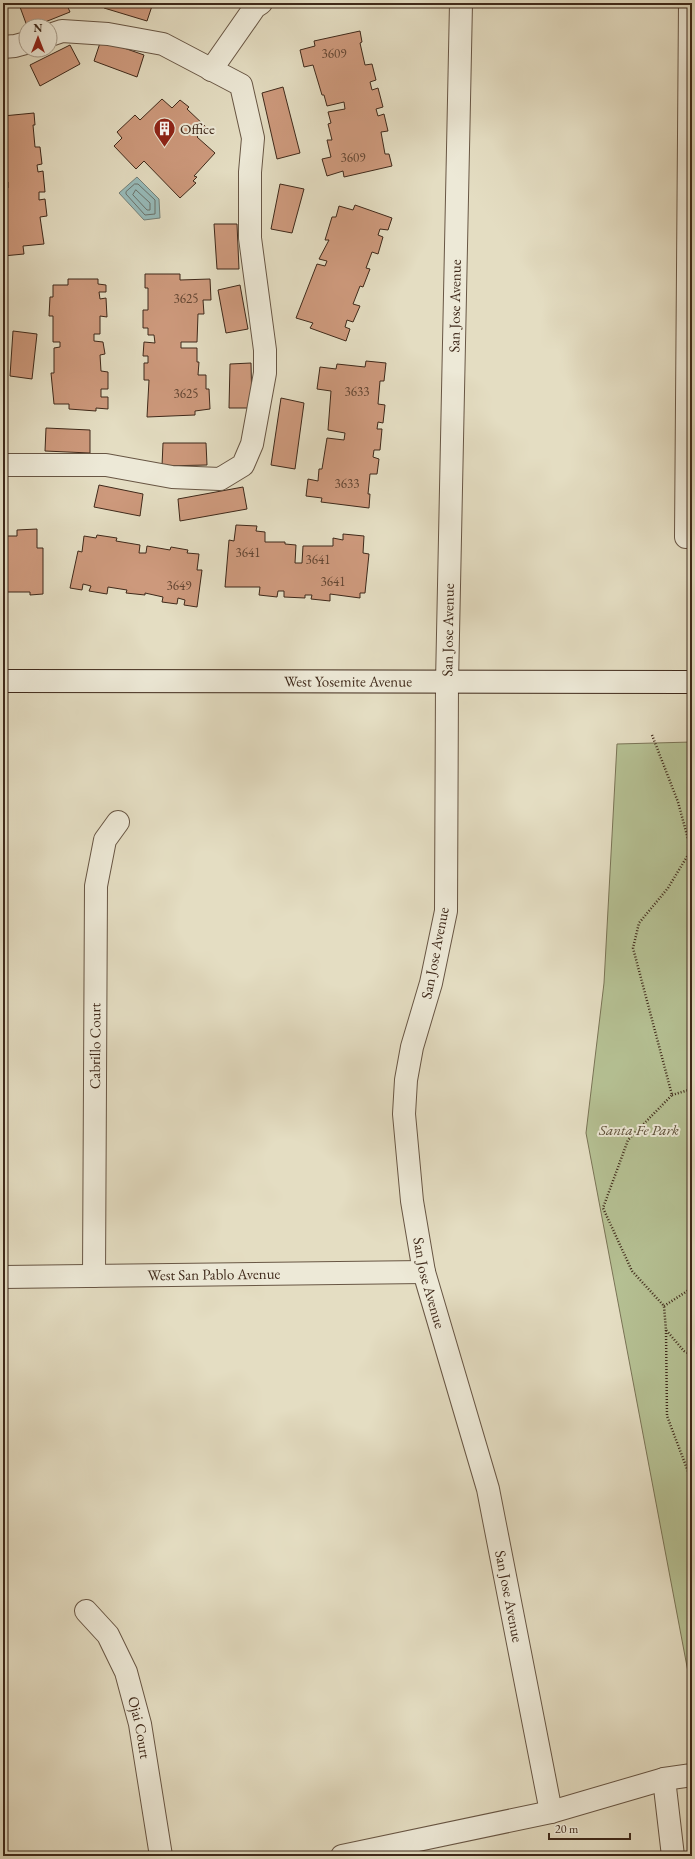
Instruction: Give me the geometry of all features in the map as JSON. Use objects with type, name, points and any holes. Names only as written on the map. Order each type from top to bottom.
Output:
[{"type":"street","points":[[211,70],[255,7],[261,3]]},
{"type":"street","name":"San Jose Avenue","points":[[461,3],[447,683],[446,911],[431,983],[412,1047],[406,1080],[404,1114],[412,1201],[424,1272],[488,1489],[550,1812]]},
{"type":"street","points":[[686,537],[690,3]]},
{"type":"street","points":[[3,465],[106,465],[172,477],[220,479],[243,464],[252,444],[265,373],[265,350],[250,238],[250,172],[253,138],[241,85],[162,44],[108,34],[62,31],[58,32]]},
{"type":"street","points":[[3,47],[18,45]]},
{"type":"street","name":"West Yosemite Avenue","points":[[3,681],[447,683],[692,682]]},
{"type":"street","name":"Cabrillo Court","points":[[94,1276],[96,886],[105,840],[118,822]]},
{"type":"street","name":"West San Pablo Avenue","points":[[3,1277],[424,1272]]},
{"type":"street","name":"Ojai Court","points":[[86,1611],[108,1635],[126,1672],[140,1724],[161,1856]]},
{"type":"street","points":[[342,1856],[550,1812],[664,1779],[692,1775]]},
{"type":"street","points":[[664,1779],[673,1856]]},
{"type":"path","points":[[652,735],[678,802],[690,850],[668,888],[639,923],[633,948],[672,1095]]},
{"type":"path","points":[[692,1089],[672,1095],[628,1140],[603,1208],[632,1270],[664,1306],[666,1330],[667,1416],[692,1482]]},
{"type":"path","points":[[664,1306],[692,1288]]},
{"type":"path","points":[[666,1330],[684,1350],[692,1355]]},
{"type":"green space","name":"Santa Fe Park","points":[[692,742],[692,1693],[586,1133],[604,983],[617,744]]},
{"type":"water","points":[[137,177],[159,199],[160,218],[144,220],[119,193]]},
{"type":"building","points":[[31,3],[66,3],[70,12],[55,18],[24,18],[20,7]]},
{"type":"building","points":[[105,3],[153,3],[147,21],[104,8]]},
{"type":"building","points":[[211,3],[224,3],[223,6]]},
{"type":"building","points":[[360,31],[362,42],[360,43],[365,65],[372,64],[376,80],[370,82],[372,90],[378,88],[383,107],[376,109],[378,116],[384,114],[388,131],[381,132],[385,154],[389,154],[392,166],[344,177],[343,171],[327,176],[322,159],[331,157],[327,140],[332,140],[328,124],[331,123],[328,112],[345,109],[344,102],[327,106],[313,65],[304,67],[300,50],[315,46],[314,41]]},
{"type":"building","points":[[101,40],[144,55],[137,77],[94,61]]},
{"type":"building","points":[[70,45],[80,64],[40,86],[30,65],[44,58],[58,58],[58,51]]},
{"type":"building","points":[[283,87],[300,153],[277,159],[262,93]]},
{"type":"building","name":"Office","points":[[162,99],[172,108],[180,100],[189,107],[187,109],[206,127],[197,137],[215,153],[194,176],[197,177],[193,181],[196,183],[180,198],[144,161],[136,169],[114,146],[122,138],[117,132],[135,115],[140,120]]},
{"type":"building","points":[[34,113],[35,125],[33,125],[35,147],[40,147],[42,164],[37,165],[38,172],[43,171],[45,192],[39,192],[39,200],[45,199],[47,216],[40,217],[44,244],[23,246],[24,254],[3,256],[3,189],[8,188],[8,182],[3,182],[3,116]]},
{"type":"building","points":[[280,184],[304,189],[292,233],[271,229]]},
{"type":"building","points":[[355,205],[392,218],[388,230],[380,229],[378,235],[383,237],[378,254],[372,252],[366,268],[370,269],[363,287],[360,286],[353,304],[360,306],[353,322],[347,320],[345,327],[350,329],[346,341],[310,328],[313,323],[296,318],[317,264],[325,266],[327,261],[319,259],[329,240],[325,240],[332,217],[336,217],[339,206],[353,210]]},
{"type":"building","points":[[214,224],[237,224],[239,269],[217,269]]},
{"type":"building","points":[[145,274],[180,274],[180,280],[210,279],[211,300],[203,300],[204,314],[198,314],[197,342],[181,342],[181,348],[197,348],[197,362],[199,362],[198,375],[206,375],[206,389],[209,389],[210,409],[195,411],[195,415],[147,417],[149,380],[144,380],[144,363],[148,363],[148,356],[143,356],[144,342],[155,343],[154,335],[148,335],[148,328],[143,328],[143,310],[148,310],[148,288],[145,288]]},
{"type":"building","points":[[68,279],[98,279],[98,284],[106,285],[106,292],[99,292],[100,299],[106,298],[107,317],[100,316],[100,334],[94,334],[94,341],[103,342],[105,354],[100,355],[101,371],[108,372],[108,389],[101,389],[101,397],[108,397],[108,409],[96,408],[96,411],[69,409],[69,404],[54,404],[51,373],[54,373],[54,348],[60,347],[60,342],[53,342],[53,316],[49,316],[50,297],[53,297],[53,285],[68,285]]},
{"type":"building","points":[[240,285],[248,329],[226,333],[218,290]]},
{"type":"building","points":[[13,331],[37,334],[32,379],[10,376]]},
{"type":"building","points":[[366,361],[386,363],[384,381],[380,381],[378,404],[385,405],[383,423],[378,422],[377,429],[382,429],[380,450],[374,450],[373,457],[379,459],[377,474],[370,474],[368,494],[370,494],[369,508],[321,502],[322,498],[306,496],[308,479],[318,481],[319,469],[322,469],[327,438],[344,440],[345,433],[328,430],[331,391],[317,389],[320,367],[336,369],[337,364],[365,367]]},
{"type":"building","points":[[251,363],[252,408],[229,408],[230,364]]},
{"type":"building","points":[[281,398],[304,403],[295,469],[271,465]]},
{"type":"building","points":[[46,428],[90,430],[90,453],[45,451]]},
{"type":"building","points":[[163,443],[206,443],[207,465],[162,466]]},
{"type":"building","points":[[99,485],[143,494],[140,516],[94,507]]},
{"type":"building","points":[[243,487],[247,509],[180,521],[178,499]]},
{"type":"building","points":[[236,525],[257,526],[256,531],[265,532],[265,542],[285,542],[285,544],[296,545],[295,563],[302,563],[303,546],[333,546],[333,538],[343,540],[343,534],[364,536],[363,553],[369,554],[365,593],[360,593],[360,598],[330,594],[330,601],[311,599],[312,595],[305,595],[305,598],[284,597],[284,591],[278,591],[277,597],[259,595],[260,587],[225,587],[229,540],[234,541]]},
{"type":"building","points":[[37,529],[37,548],[43,548],[43,594],[30,595],[30,592],[7,592],[7,598],[3,598],[3,536],[17,536],[17,530]]},
{"type":"building","points":[[97,535],[117,538],[116,541],[140,545],[139,553],[146,553],[147,546],[170,550],[171,547],[188,550],[187,553],[199,554],[197,570],[202,570],[197,607],[184,605],[185,600],[178,598],[177,604],[162,602],[163,597],[145,593],[145,595],[126,593],[127,590],[108,587],[107,594],[89,591],[91,586],[83,584],[82,590],[70,588],[78,551],[82,552],[84,536],[96,538]]},
{"type":"place","name":"Office","points":[[164,148]]}]
